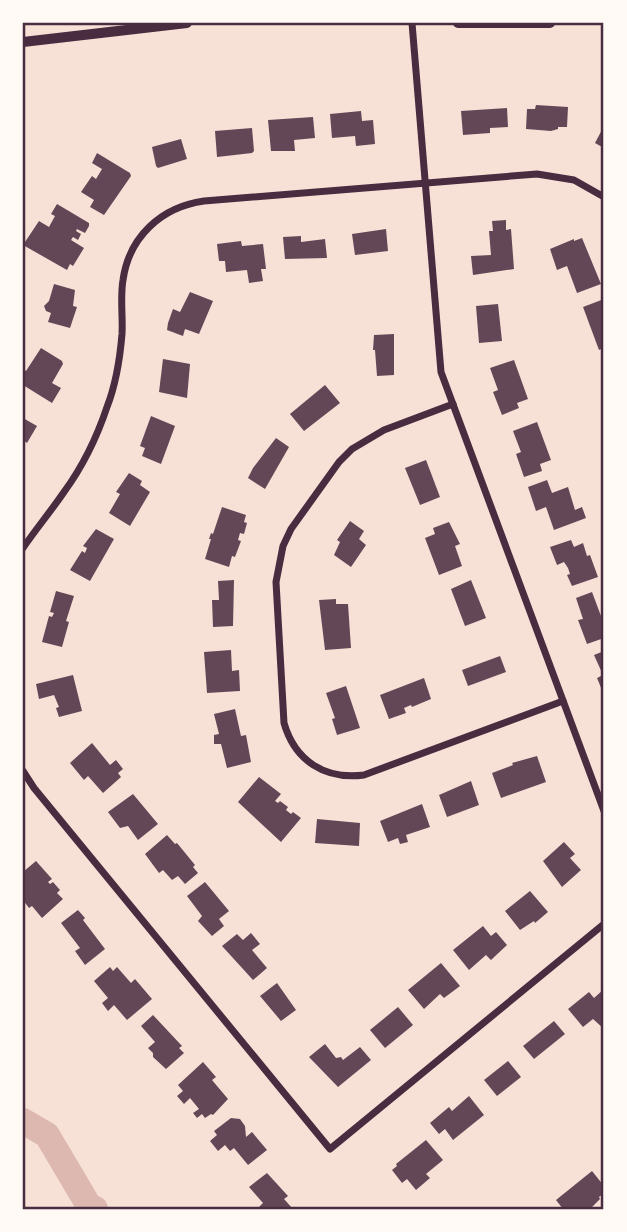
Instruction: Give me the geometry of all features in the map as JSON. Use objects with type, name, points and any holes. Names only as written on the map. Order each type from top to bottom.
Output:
[{"type":"main road","points":[[23,41],[156,24],[187,23]]},
{"type":"main road","points":[[458,23],[550,23]]},
{"type":"street","points":[[412,23],[441,372],[604,811]]},
{"type":"street","points":[[23,548],[64,493],[96,438],[118,367],[122,335],[122,283],[126,265],[132,247],[153,222],[194,202],[537,174],[574,180],[604,197]]},
{"type":"street","points":[[453,404],[384,430],[352,449],[339,462],[287,537],[278,564],[276,582],[288,737],[301,756],[325,772],[336,775],[364,775],[564,701]]},
{"type":"street","points":[[23,771],[34,788],[330,1149],[604,924]]},
{"type":"building","points":[[536,105],[568,107],[567,127],[558,127],[551,131],[526,129],[527,109],[535,109]]},
{"type":"building","points":[[507,108],[508,127],[490,128],[490,133],[463,135],[461,111]]},
{"type":"building","points":[[361,111],[362,121],[373,120],[375,144],[356,146],[355,136],[332,138],[330,114]]},
{"type":"building","points":[[313,117],[315,138],[294,140],[295,151],[271,151],[268,120]]},
{"type":"building","points":[[604,126],[604,148],[595,143]]},
{"type":"building","points":[[252,128],[252,153],[217,157],[215,131]]},
{"type":"building","points":[[181,139],[187,159],[158,168],[152,147]]},
{"type":"building","points":[[97,153],[131,176],[104,215],[90,207],[94,200],[81,192],[92,176],[96,179],[102,169],[92,163]]},
{"type":"building","points":[[57,204],[89,223],[85,233],[77,229],[81,234],[78,240],[73,237],[71,240],[84,248],[73,266],[70,264],[67,270],[23,245],[39,221],[49,227],[55,216],[51,214]]},
{"type":"building","points":[[506,220],[506,230],[511,229],[514,269],[473,275],[471,256],[491,255],[489,231],[493,231],[492,221]]},
{"type":"building","points":[[386,229],[388,251],[355,255],[352,234]]},
{"type":"building","points":[[301,236],[301,242],[325,239],[327,258],[285,259],[283,237]]},
{"type":"building","points":[[582,238],[601,284],[577,293],[567,266],[557,270],[550,249]]},
{"type":"building","points":[[241,241],[242,246],[263,244],[266,269],[261,269],[263,281],[249,283],[247,270],[226,272],[225,261],[219,261],[217,244]]},
{"type":"building","points":[[54,284],[75,290],[73,306],[77,307],[70,328],[48,322],[51,313],[46,311],[44,306],[49,301]]},
{"type":"building","points":[[190,292],[213,301],[199,334],[185,329],[183,336],[167,330],[168,323],[173,309],[180,312]]},
{"type":"building","points":[[604,299],[604,348],[599,350],[583,307]]},
{"type":"building","points":[[498,304],[502,341],[479,343],[476,306]]},
{"type":"building","points":[[394,334],[394,375],[377,376],[374,335]]},
{"type":"building","points":[[41,348],[63,364],[52,383],[61,388],[52,403],[23,385],[23,369],[26,371]]},
{"type":"building","points":[[163,359],[190,364],[187,398],[159,392]]},
{"type":"building","points":[[514,360],[528,399],[517,403],[519,408],[502,415],[493,392],[498,390],[490,368]]},
{"type":"building","points":[[325,385],[340,403],[304,431],[290,414]]},
{"type":"building","points":[[151,416],[175,426],[161,464],[142,456],[145,448],[140,446]]},
{"type":"building","points":[[23,418],[37,426],[27,443],[23,440]]},
{"type":"building","points":[[537,422],[551,460],[540,464],[542,471],[524,477],[516,454],[521,452],[513,431]]},
{"type":"building","points":[[276,438],[289,447],[265,489],[248,478]]},
{"type":"building","points":[[426,460],[440,497],[420,505],[405,468]]},
{"type":"building","points":[[129,473],[142,481],[140,485],[150,492],[130,526],[109,513],[120,494],[116,492]]},
{"type":"building","points":[[547,480],[552,493],[568,487],[575,510],[582,507],[586,518],[554,530],[546,507],[536,511],[528,487]]},
{"type":"building","points":[[222,507],[246,515],[244,522],[247,523],[244,534],[240,533],[238,540],[241,541],[229,567],[205,559],[209,539]]},
{"type":"building","points":[[350,521],[364,531],[359,539],[366,545],[351,567],[334,555],[340,542],[337,540]]},
{"type":"building","points":[[449,522],[460,544],[455,546],[462,566],[439,575],[425,538],[435,534],[433,528]]},
{"type":"building","points":[[96,529],[114,539],[90,581],[70,570],[82,551],[85,553],[87,548],[83,546]]},
{"type":"building","points":[[571,540],[574,547],[583,543],[598,577],[572,586],[567,575],[570,574],[568,568],[564,562],[557,565],[550,547]]},
{"type":"building","points":[[234,580],[233,626],[213,627],[212,600],[219,600],[218,581]]},
{"type":"building","points":[[471,580],[486,618],[465,626],[451,589]]},
{"type":"building","points":[[56,591],[74,596],[62,647],[42,642],[49,616],[52,617],[54,613],[50,612]]},
{"type":"building","points":[[592,592],[604,624],[604,638],[587,644],[578,620],[583,619],[576,598]]},
{"type":"building","points":[[336,599],[336,604],[348,604],[351,648],[325,650],[319,600]]},
{"type":"building","points":[[231,650],[232,671],[239,670],[240,691],[207,693],[204,652]]},
{"type":"building","points":[[604,651],[604,695],[597,678],[603,675],[594,655]]},
{"type":"building","points":[[500,656],[506,672],[468,686],[462,670]]},
{"type":"building","points":[[73,675],[82,711],[59,717],[56,708],[59,707],[54,695],[39,699],[36,684]]},
{"type":"building","points":[[424,678],[431,699],[404,708],[406,713],[389,719],[380,695]]},
{"type":"building","points":[[346,686],[360,728],[337,735],[332,719],[335,718],[326,693]]},
{"type":"building","points":[[235,709],[241,736],[246,735],[251,762],[227,768],[221,744],[214,744],[214,735],[219,734],[214,714]]},
{"type":"building","points":[[92,743],[110,765],[116,760],[123,769],[118,773],[121,777],[103,793],[88,776],[84,780],[70,763]]},
{"type":"building","points":[[537,756],[546,782],[501,798],[492,773],[513,765],[512,763]]},
{"type":"building","points":[[259,777],[281,794],[275,801],[280,801],[288,807],[286,810],[301,818],[281,842],[238,802]]},
{"type":"building","points":[[471,781],[479,805],[447,817],[439,795]]},
{"type":"building","points":[[133,794],[158,824],[138,840],[128,826],[120,828],[108,812]]},
{"type":"building","points":[[422,804],[430,827],[406,835],[408,842],[400,844],[398,838],[388,842],[380,821]]},
{"type":"building","points":[[317,819],[360,823],[359,846],[315,843]]},
{"type":"building","points":[[167,835],[195,865],[193,867],[198,873],[185,884],[178,876],[172,880],[163,870],[159,873],[145,854]]},
{"type":"building","points":[[564,842],[575,854],[570,858],[581,870],[562,887],[543,861]]},
{"type":"building","points":[[36,861],[52,879],[48,882],[53,882],[60,890],[57,893],[63,899],[42,918],[23,900],[23,872]]},
{"type":"building","points":[[205,882],[229,911],[219,919],[224,926],[212,936],[198,921],[202,916],[187,896]]},
{"type":"building","points":[[530,891],[548,912],[535,923],[534,921],[520,930],[505,911]]},
{"type":"building","points":[[78,910],[105,949],[85,965],[75,951],[80,948],[61,923]]},
{"type":"building","points":[[483,926],[491,936],[496,932],[507,945],[491,960],[486,955],[469,970],[453,950]]},
{"type":"building","points":[[251,933],[260,944],[252,950],[267,968],[253,980],[222,946],[237,934],[243,940]]},
{"type":"building","points":[[441,963],[460,986],[444,998],[440,994],[424,1009],[408,990]]},
{"type":"building","points":[[110,967],[113,971],[117,967],[131,983],[135,979],[152,999],[127,1020],[114,1005],[108,1011],[102,1003],[108,998],[94,981]]},
{"type":"building","points":[[277,983],[296,1010],[281,1021],[260,996]]},
{"type":"building","points":[[604,989],[604,1029],[593,1019],[583,1027],[568,1009],[589,992],[594,998]]},
{"type":"building","points":[[398,1007],[413,1025],[385,1048],[370,1030]]},
{"type":"building","points":[[153,1015],[182,1046],[179,1048],[184,1053],[166,1069],[153,1057],[148,1048],[155,1042],[141,1026]]},
{"type":"building","points":[[554,1021],[565,1034],[534,1059],[523,1046]]},
{"type":"building","points":[[325,1044],[336,1058],[341,1057],[343,1060],[360,1047],[371,1060],[338,1087],[309,1057]]},
{"type":"building","points":[[508,1061],[521,1077],[497,1096],[484,1080]]},
{"type":"building","points":[[203,1062],[216,1077],[212,1080],[228,1099],[213,1115],[205,1118],[202,1114],[197,1118],[193,1113],[199,1109],[190,1098],[184,1104],[177,1096],[183,1091],[178,1085]]},
{"type":"building","points":[[469,1096],[484,1115],[453,1140],[445,1129],[439,1134],[430,1123],[449,1107],[452,1111]]},
{"type":"building","points":[[231,1118],[240,1119],[245,1126],[246,1137],[252,1132],[267,1150],[248,1165],[234,1148],[230,1151],[225,1145],[218,1151],[210,1141],[217,1135],[214,1131]]},
{"type":"building","points":[[426,1140],[443,1160],[426,1174],[430,1178],[416,1190],[407,1179],[402,1183],[392,1170]]},
{"type":"building","points":[[592,1171],[604,1186],[600,1199],[590,1209],[563,1209],[556,1200]]},
{"type":"building","points":[[267,1173],[288,1196],[284,1199],[293,1209],[260,1209],[263,1203],[249,1187]]},
{"type":"waterway","points":[[23,1121],[47,1135],[89,1206],[95,1209]]}]
